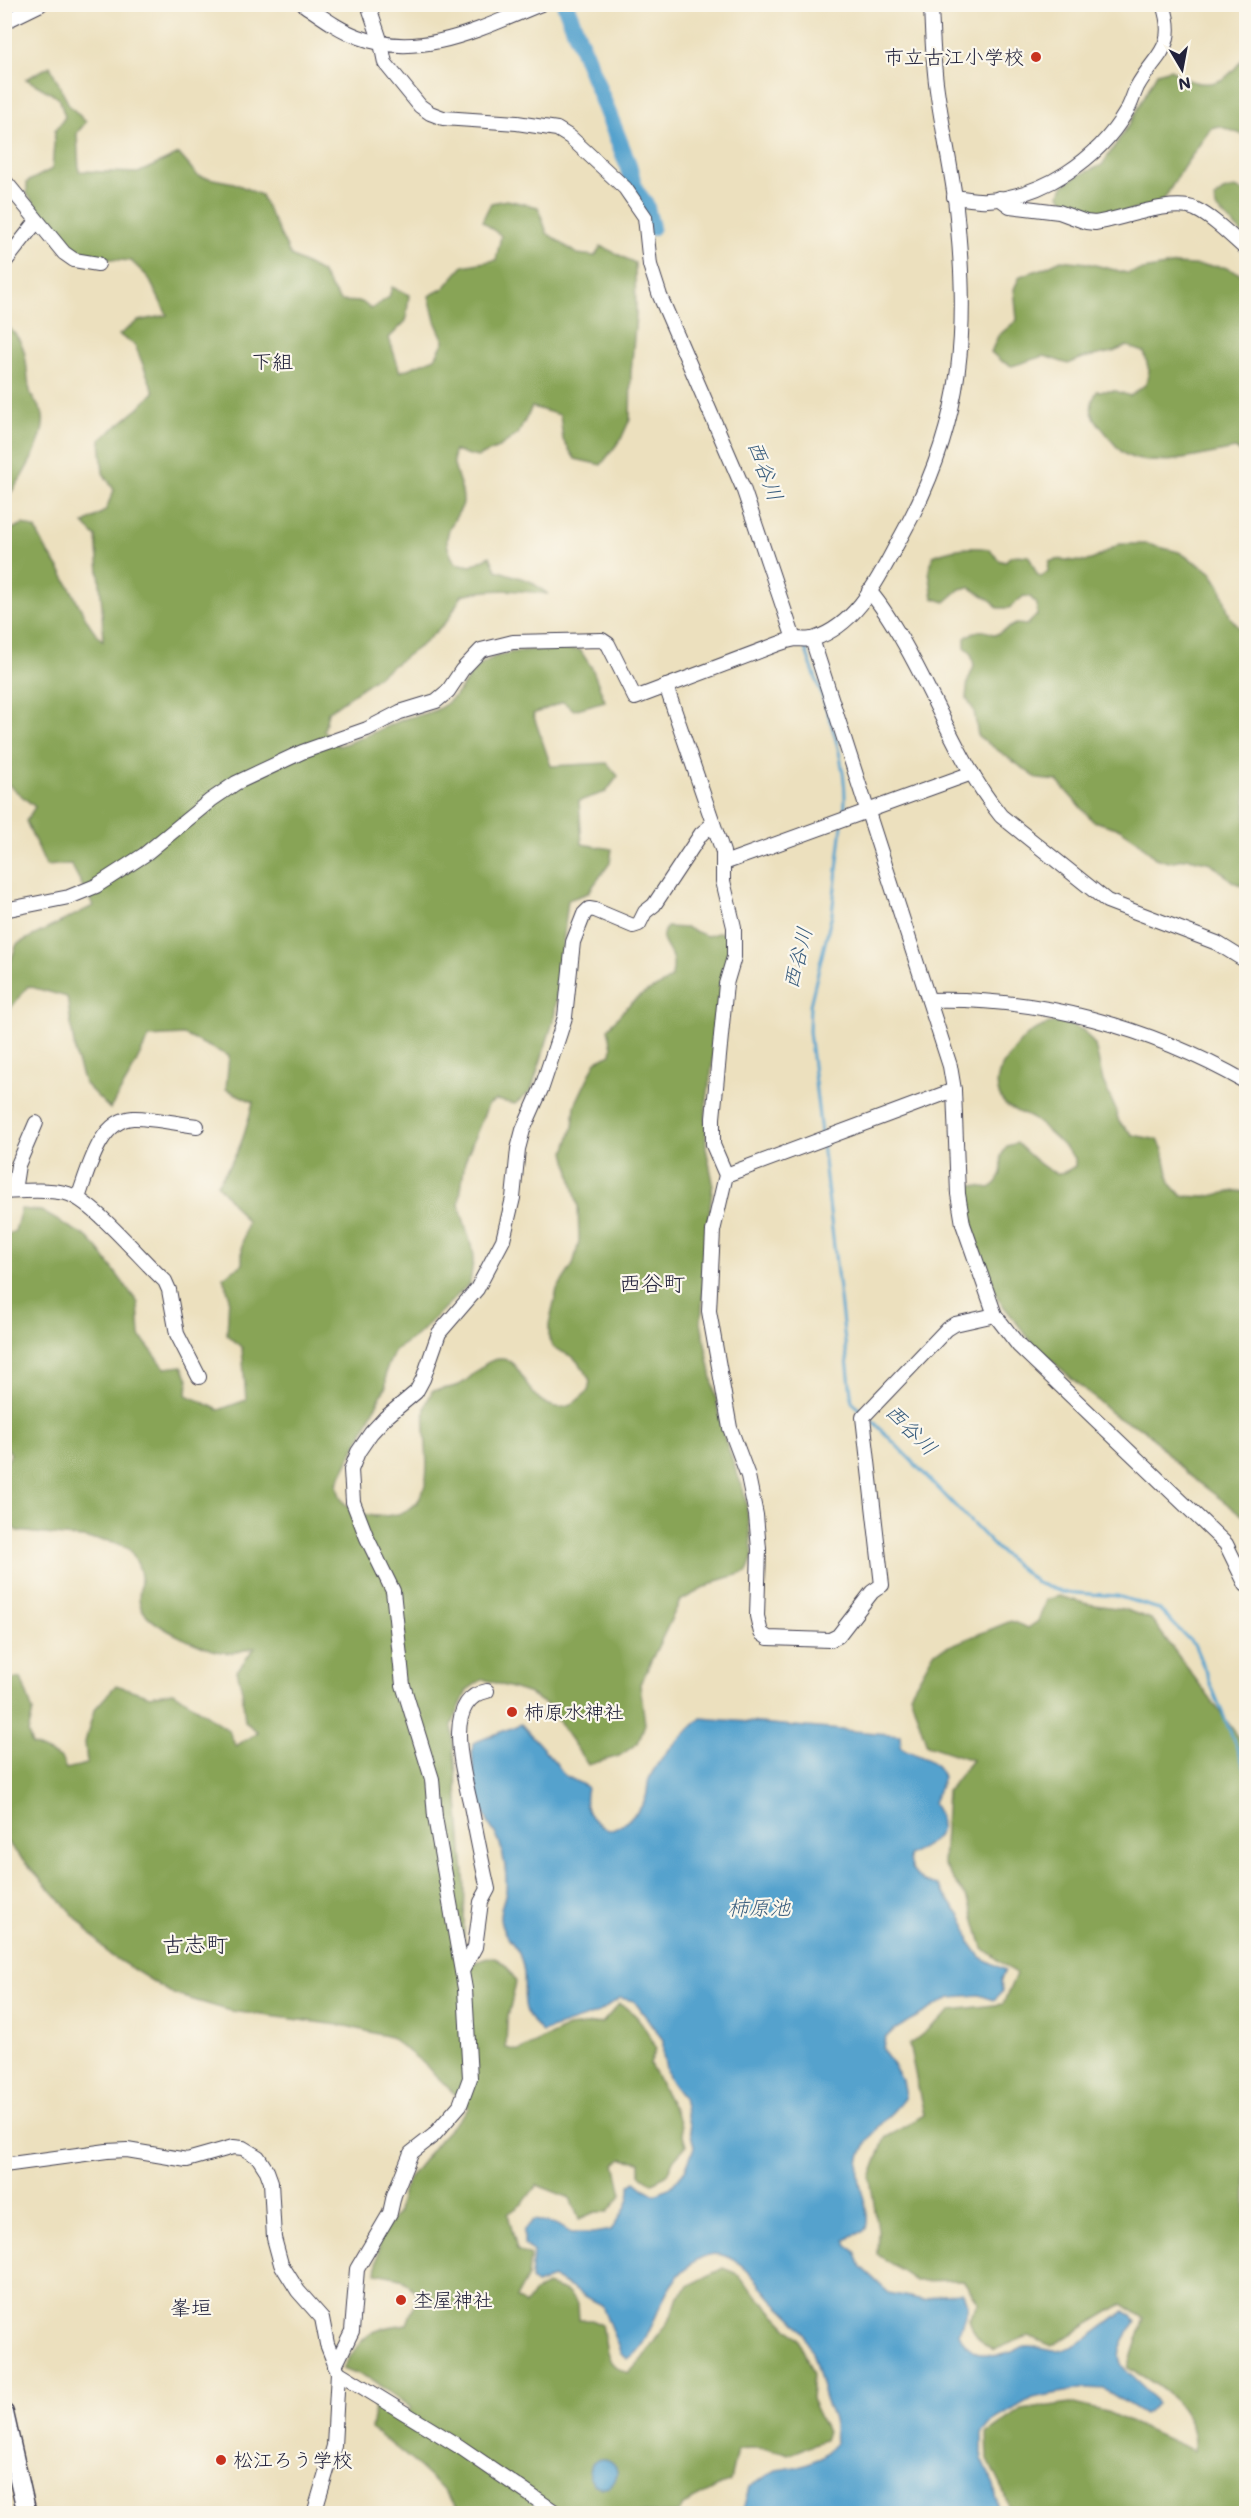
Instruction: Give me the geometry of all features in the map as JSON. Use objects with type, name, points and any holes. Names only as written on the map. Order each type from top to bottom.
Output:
[{"type":"main road","points":[[4,2413],[10,2431],[27,2514]]},
{"type":"street","points":[[303,4],[357,36],[395,46],[416,46],[442,41],[541,4]]},
{"type":"street","points":[[368,4],[385,63],[420,106],[443,118],[517,123],[557,129],[570,137],[600,165],[639,206],[645,217],[650,265],[660,296],[736,470],[794,639]]},
{"type":"street","points":[[4,910],[69,897],[96,886],[144,855],[211,800],[236,783],[302,752],[367,729],[400,712],[436,701],[448,691],[471,659],[487,648],[513,642],[602,640],[608,644],[635,698],[794,639],[812,639],[846,622],[869,591],[929,482],[945,436],[962,353],[962,304],[954,197],[936,88],[931,4]]},
{"type":"street","points":[[954,197],[985,200],[1034,190],[1059,178],[1108,137],[1127,112],[1137,86],[1166,45],[1168,30],[1163,4]]},
{"type":"street","points":[[4,22],[35,6]]},
{"type":"street","points":[[4,180],[64,253],[75,260],[98,264]]},
{"type":"street","points":[[999,198],[1010,206],[1059,212],[1095,223],[1169,207],[1192,208],[1202,213],[1246,249]]},
{"type":"street","points":[[4,263],[37,221]]},
{"type":"street","points":[[869,591],[877,599],[912,656],[972,773],[987,799],[1001,816],[1107,901],[1217,943],[1246,961]]},
{"type":"street","points":[[812,639],[950,1066],[954,1090],[958,1194],[963,1224],[995,1315],[1019,1346],[1226,1544],[1246,1585]]},
{"type":"street","points":[[666,686],[723,852],[723,881],[734,927],[734,957],[726,984],[721,1020],[713,1118],[713,1145],[726,1175],[713,1231],[709,1311],[730,1428],[748,1476],[756,1515],[759,1549],[757,1616],[761,1633],[768,1638],[830,1640],[838,1636],[872,1592],[882,1585],[864,1415],[947,1329],[955,1324],[995,1315]]},
{"type":"street","points":[[724,862],[972,773]]},
{"type":"street","points":[[314,2514],[334,2446],[337,2369],[352,2331],[357,2269],[390,2212],[394,2195],[411,2153],[434,2135],[460,2105],[470,2078],[469,2034],[462,1971],[435,1817],[432,1779],[403,1685],[393,1591],[353,1502],[351,1470],[358,1452],[372,1433],[385,1418],[416,1392],[423,1380],[439,1333],[477,1289],[504,1240],[513,1198],[518,1149],[565,1017],[573,942],[584,914],[589,909],[595,910],[633,926],[639,924],[645,912],[654,905],[701,834],[713,824]]},
{"type":"street","points":[[929,1000],[1003,1003],[1081,1015],[1132,1030],[1196,1054],[1246,1082]]},
{"type":"street","points":[[726,1175],[954,1090]]},
{"type":"street","points":[[78,1198],[104,1135],[114,1124],[132,1118],[197,1126]]},
{"type":"street","points":[[36,1123],[9,1192],[65,1193],[78,1198],[165,1281],[169,1290],[177,1334],[198,1377]]},
{"type":"street","points":[[462,1971],[475,1947],[482,1902],[488,1889],[459,1756],[462,1714],[468,1700],[487,1691]]},
{"type":"street","points":[[4,2165],[107,2151],[144,2152],[166,2158],[187,2160],[233,2147],[251,2152],[263,2163],[271,2182],[274,2238],[281,2264],[298,2291],[322,2318],[327,2344],[337,2369],[460,2447],[558,2514]]},
{"type":"green space","points":[[1246,55],[1246,136],[1219,126],[1211,128],[1161,204],[1093,218],[1077,214],[1065,205],[1060,194],[1063,186],[1075,177],[1102,165],[1130,123],[1157,73],[1171,69],[1189,80],[1203,83],[1216,82],[1230,74]]},
{"type":"green space","points":[[50,66],[69,105],[86,122],[77,133],[79,171],[138,173],[179,154],[198,176],[234,183],[261,195],[291,256],[321,272],[340,301],[362,302],[371,309],[389,297],[392,287],[409,295],[406,321],[389,338],[400,372],[435,358],[444,341],[435,321],[429,296],[444,288],[463,266],[496,260],[501,236],[482,221],[491,203],[507,200],[538,207],[547,233],[577,254],[595,256],[601,246],[635,263],[636,315],[630,419],[621,439],[601,465],[575,459],[563,440],[560,415],[532,407],[518,434],[496,449],[477,457],[454,451],[454,464],[463,495],[462,507],[450,528],[447,539],[455,563],[471,566],[490,556],[496,570],[530,581],[548,594],[505,590],[462,595],[448,620],[423,644],[328,712],[324,731],[339,746],[407,718],[438,709],[455,696],[475,670],[484,662],[496,657],[524,651],[580,650],[592,668],[605,701],[574,710],[563,702],[533,714],[551,766],[607,763],[618,776],[606,792],[579,801],[582,844],[612,849],[610,863],[588,893],[568,900],[554,1019],[531,1091],[515,1104],[496,1100],[488,1105],[465,1161],[459,1204],[474,1255],[470,1283],[416,1336],[395,1350],[386,1370],[386,1386],[337,1484],[345,1504],[361,1514],[384,1516],[409,1509],[419,1500],[427,1472],[425,1408],[432,1391],[459,1385],[489,1362],[502,1359],[509,1361],[519,1371],[534,1394],[555,1407],[570,1405],[588,1391],[590,1381],[584,1369],[573,1357],[554,1348],[549,1339],[549,1324],[557,1289],[573,1265],[579,1242],[578,1206],[565,1152],[573,1127],[575,1105],[596,1061],[611,1054],[612,1047],[608,1029],[635,999],[672,977],[672,957],[663,941],[667,927],[687,928],[707,936],[721,932],[728,939],[730,948],[706,1106],[706,1148],[713,1182],[701,1323],[723,1434],[745,1495],[753,1556],[747,1572],[717,1581],[680,1601],[640,1684],[645,1724],[638,1743],[619,1756],[588,1765],[547,1705],[530,1694],[483,1679],[467,1690],[452,1725],[465,1887],[463,1961],[475,1963],[488,1957],[494,1958],[505,1965],[516,1982],[507,2021],[506,2048],[519,2051],[568,2027],[602,2023],[619,2004],[632,2012],[642,2023],[656,2050],[650,2064],[679,2119],[686,2146],[674,2159],[666,2176],[652,2183],[640,2174],[640,2162],[622,2159],[615,2164],[622,2194],[608,2212],[595,2212],[579,2219],[570,2198],[537,2185],[522,2204],[508,2214],[517,2250],[530,2256],[528,2276],[516,2298],[525,2305],[533,2293],[546,2285],[566,2291],[578,2304],[579,2320],[591,2320],[602,2325],[610,2361],[620,2370],[629,2373],[642,2359],[671,2317],[678,2297],[690,2285],[723,2268],[735,2273],[799,2339],[813,2374],[811,2399],[827,2432],[824,2440],[788,2454],[762,2449],[737,2450],[730,2481],[683,2505],[678,2513],[462,2514],[442,2489],[420,2468],[371,2429],[375,2404],[404,2419],[411,2408],[373,2380],[343,2368],[362,2341],[375,2331],[407,2324],[418,2294],[401,2278],[376,2273],[380,2237],[398,2212],[402,2193],[411,2175],[469,2108],[423,2063],[390,2037],[346,2026],[231,2011],[173,1994],[110,1955],[5,1840],[4,1680],[21,1678],[33,1711],[28,1733],[32,1745],[61,1758],[66,1769],[87,1764],[85,1742],[94,1710],[116,1685],[150,1696],[174,1692],[228,1730],[236,1746],[258,1732],[245,1722],[242,1690],[237,1671],[255,1647],[231,1653],[219,1651],[194,1643],[157,1624],[140,1605],[141,1574],[129,1548],[110,1541],[17,1531],[5,1520],[5,1465],[11,1454],[4,1444],[5,1236],[15,1231],[21,1209],[41,1211],[87,1237],[99,1250],[138,1303],[140,1336],[165,1368],[182,1366],[188,1379],[187,1395],[219,1410],[246,1400],[242,1348],[227,1334],[229,1295],[223,1277],[242,1264],[242,1244],[247,1222],[217,1184],[240,1145],[253,1102],[226,1089],[229,1056],[184,1035],[149,1037],[110,1109],[84,1083],[76,1058],[67,997],[28,986],[10,1009],[5,1005],[5,976],[17,944],[93,906],[71,864],[46,866],[26,821],[35,807],[5,782],[5,532],[23,524],[36,529],[85,617],[103,641],[96,537],[83,524],[105,511],[114,490],[103,473],[100,440],[139,408],[154,392],[135,345],[119,335],[138,321],[167,315],[148,277],[131,261],[86,257],[60,236],[27,194],[27,182],[52,169],[55,131],[65,117],[59,98],[26,79]]},
{"type":"green space","points":[[1235,188],[1246,192],[1246,237],[1216,208],[1214,199],[1223,191]]},
{"type":"green space","points":[[1061,260],[1087,263],[1127,273],[1176,264],[1224,267],[1246,276],[1246,455],[1235,449],[1180,460],[1151,461],[1137,459],[1119,450],[1094,418],[1092,402],[1097,391],[1116,391],[1130,396],[1146,384],[1149,371],[1144,352],[1127,346],[1068,364],[1044,356],[1012,366],[1001,361],[991,352],[998,336],[1017,320],[1014,289],[1020,276]]},
{"type":"green space","points":[[5,324],[23,347],[30,391],[42,413],[43,425],[31,460],[5,500]]},
{"type":"green space","points":[[1120,544],[1147,544],[1179,552],[1211,572],[1220,586],[1230,617],[1242,631],[1246,657],[1246,888],[1232,881],[1211,863],[1189,858],[1168,862],[1155,858],[1138,841],[1120,829],[1093,821],[1057,781],[1038,779],[978,736],[974,711],[966,697],[968,681],[974,666],[971,653],[965,647],[965,638],[976,632],[983,631],[995,635],[1016,624],[1027,625],[1037,615],[1037,604],[1030,597],[1024,596],[1009,608],[998,608],[992,601],[969,587],[960,589],[945,602],[933,598],[929,571],[933,556],[954,549],[974,548],[989,549],[999,560],[1005,562],[1013,556],[1029,556],[1037,574],[1041,577],[1048,571],[1049,562],[1059,559],[1091,560]]},
{"type":"green space","points":[[1059,1021],[1083,1030],[1095,1045],[1103,1081],[1119,1122],[1133,1135],[1158,1140],[1163,1150],[1170,1183],[1182,1196],[1205,1197],[1235,1191],[1246,1192],[1246,1518],[1185,1472],[1144,1429],[1116,1417],[1034,1345],[998,1299],[975,1236],[964,1192],[971,1185],[990,1188],[994,1185],[1001,1174],[1001,1156],[1007,1146],[1017,1143],[1052,1172],[1062,1173],[1075,1166],[1075,1158],[1050,1133],[1034,1120],[1005,1104],[997,1086],[1004,1063],[1024,1038],[1035,1030]]},
{"type":"green space","points":[[1059,1596],[1088,1604],[1123,1609],[1151,1619],[1246,1747],[1246,2513],[1010,2513],[1004,2493],[988,2460],[987,2434],[1021,2410],[1070,2403],[1107,2412],[1194,2451],[1190,2423],[1175,2400],[1165,2391],[1128,2368],[1144,2318],[1122,2304],[1052,2346],[1028,2336],[994,2350],[984,2344],[972,2329],[969,2318],[979,2303],[963,2280],[916,2281],[877,2254],[878,2230],[870,2178],[885,2138],[924,2115],[909,2045],[952,2010],[1003,2004],[1016,1974],[983,1948],[970,1903],[943,1864],[947,1791],[972,1760],[927,1745],[910,1694],[934,1652],[1011,1621],[1028,1628],[1038,1621],[1046,1600]]},
{"type":"water","name":"柿原池","points":[[701,1718],[900,1735],[901,1747],[931,1762],[943,1778],[933,1803],[939,1814],[940,1830],[932,1841],[909,1856],[911,1868],[922,1880],[938,1886],[966,1925],[970,1943],[980,1957],[1005,1970],[1001,1979],[1002,1992],[994,2000],[979,1995],[951,1997],[894,2030],[885,2038],[883,2049],[902,2080],[905,2097],[871,2136],[860,2157],[858,2169],[867,2212],[867,2223],[866,2229],[846,2239],[848,2245],[856,2253],[861,2267],[889,2293],[924,2300],[941,2294],[963,2293],[968,2306],[959,2333],[968,2346],[981,2354],[996,2356],[1012,2352],[1023,2346],[1053,2351],[1066,2349],[1124,2311],[1136,2322],[1125,2338],[1120,2351],[1120,2361],[1124,2369],[1149,2392],[1157,2404],[1144,2414],[1104,2389],[1086,2388],[1032,2398],[993,2421],[982,2434],[982,2459],[994,2485],[997,2513],[745,2513],[744,2506],[749,2487],[776,2470],[796,2467],[821,2458],[835,2443],[832,2417],[813,2355],[796,2322],[741,2265],[731,2258],[709,2255],[697,2260],[672,2283],[646,2338],[628,2359],[621,2354],[602,2305],[552,2278],[536,2285],[531,2280],[533,2253],[524,2244],[524,2230],[534,2220],[556,2224],[571,2233],[611,2230],[627,2204],[630,2185],[635,2182],[655,2194],[671,2187],[685,2170],[694,2147],[683,2098],[668,2078],[663,2056],[663,2040],[634,2001],[620,1998],[596,2014],[542,2032],[528,2014],[520,1956],[502,1928],[500,1913],[506,1890],[505,1867],[499,1841],[487,1820],[477,1792],[473,1772],[473,1743],[521,1724],[564,1775],[587,1787],[586,1808],[596,1822],[609,1830],[626,1822],[636,1813],[644,1803],[653,1770],[672,1746]]},
{"type":"water","points":[[603,2459],[613,2463],[617,2473],[613,2483],[603,2487],[593,2483],[589,2473],[593,2463]]},
{"type":"waterway","name":"西谷川","points":[[565,4],[627,162],[635,191],[645,204],[651,227]]},
{"type":"waterway","name":"西谷川","points":[[805,647],[839,752],[845,794],[844,814]]},
{"type":"waterway","name":"西谷川","points":[[821,1134],[809,1031],[810,1005],[832,914],[842,826]]},
{"type":"waterway","name":"西谷川","points":[[822,1143],[852,1402],[863,1412]]},
{"type":"waterway","name":"西谷川","points":[[868,1416],[997,1549],[1037,1583],[1062,1592],[1117,1596],[1159,1609],[1195,1646],[1246,1770]]},
{"type":"place","name":"市立古江小学校","points":[[1036,57]]},
{"type":"place","name":"柿原水神社","points":[[512,1712]]},
{"type":"place","name":"杢屋神社","points":[[401,2300]]},
{"type":"place","name":"松江ろう学校","points":[[221,2460]]},
{"type":"district","name":"下組","points":[[272,362]]},
{"type":"district","name":"西谷町","points":[[652,1283]]},
{"type":"district","name":"古志町","points":[[195,1944]]},
{"type":"district","name":"峯垣","points":[[191,2308]]}]
